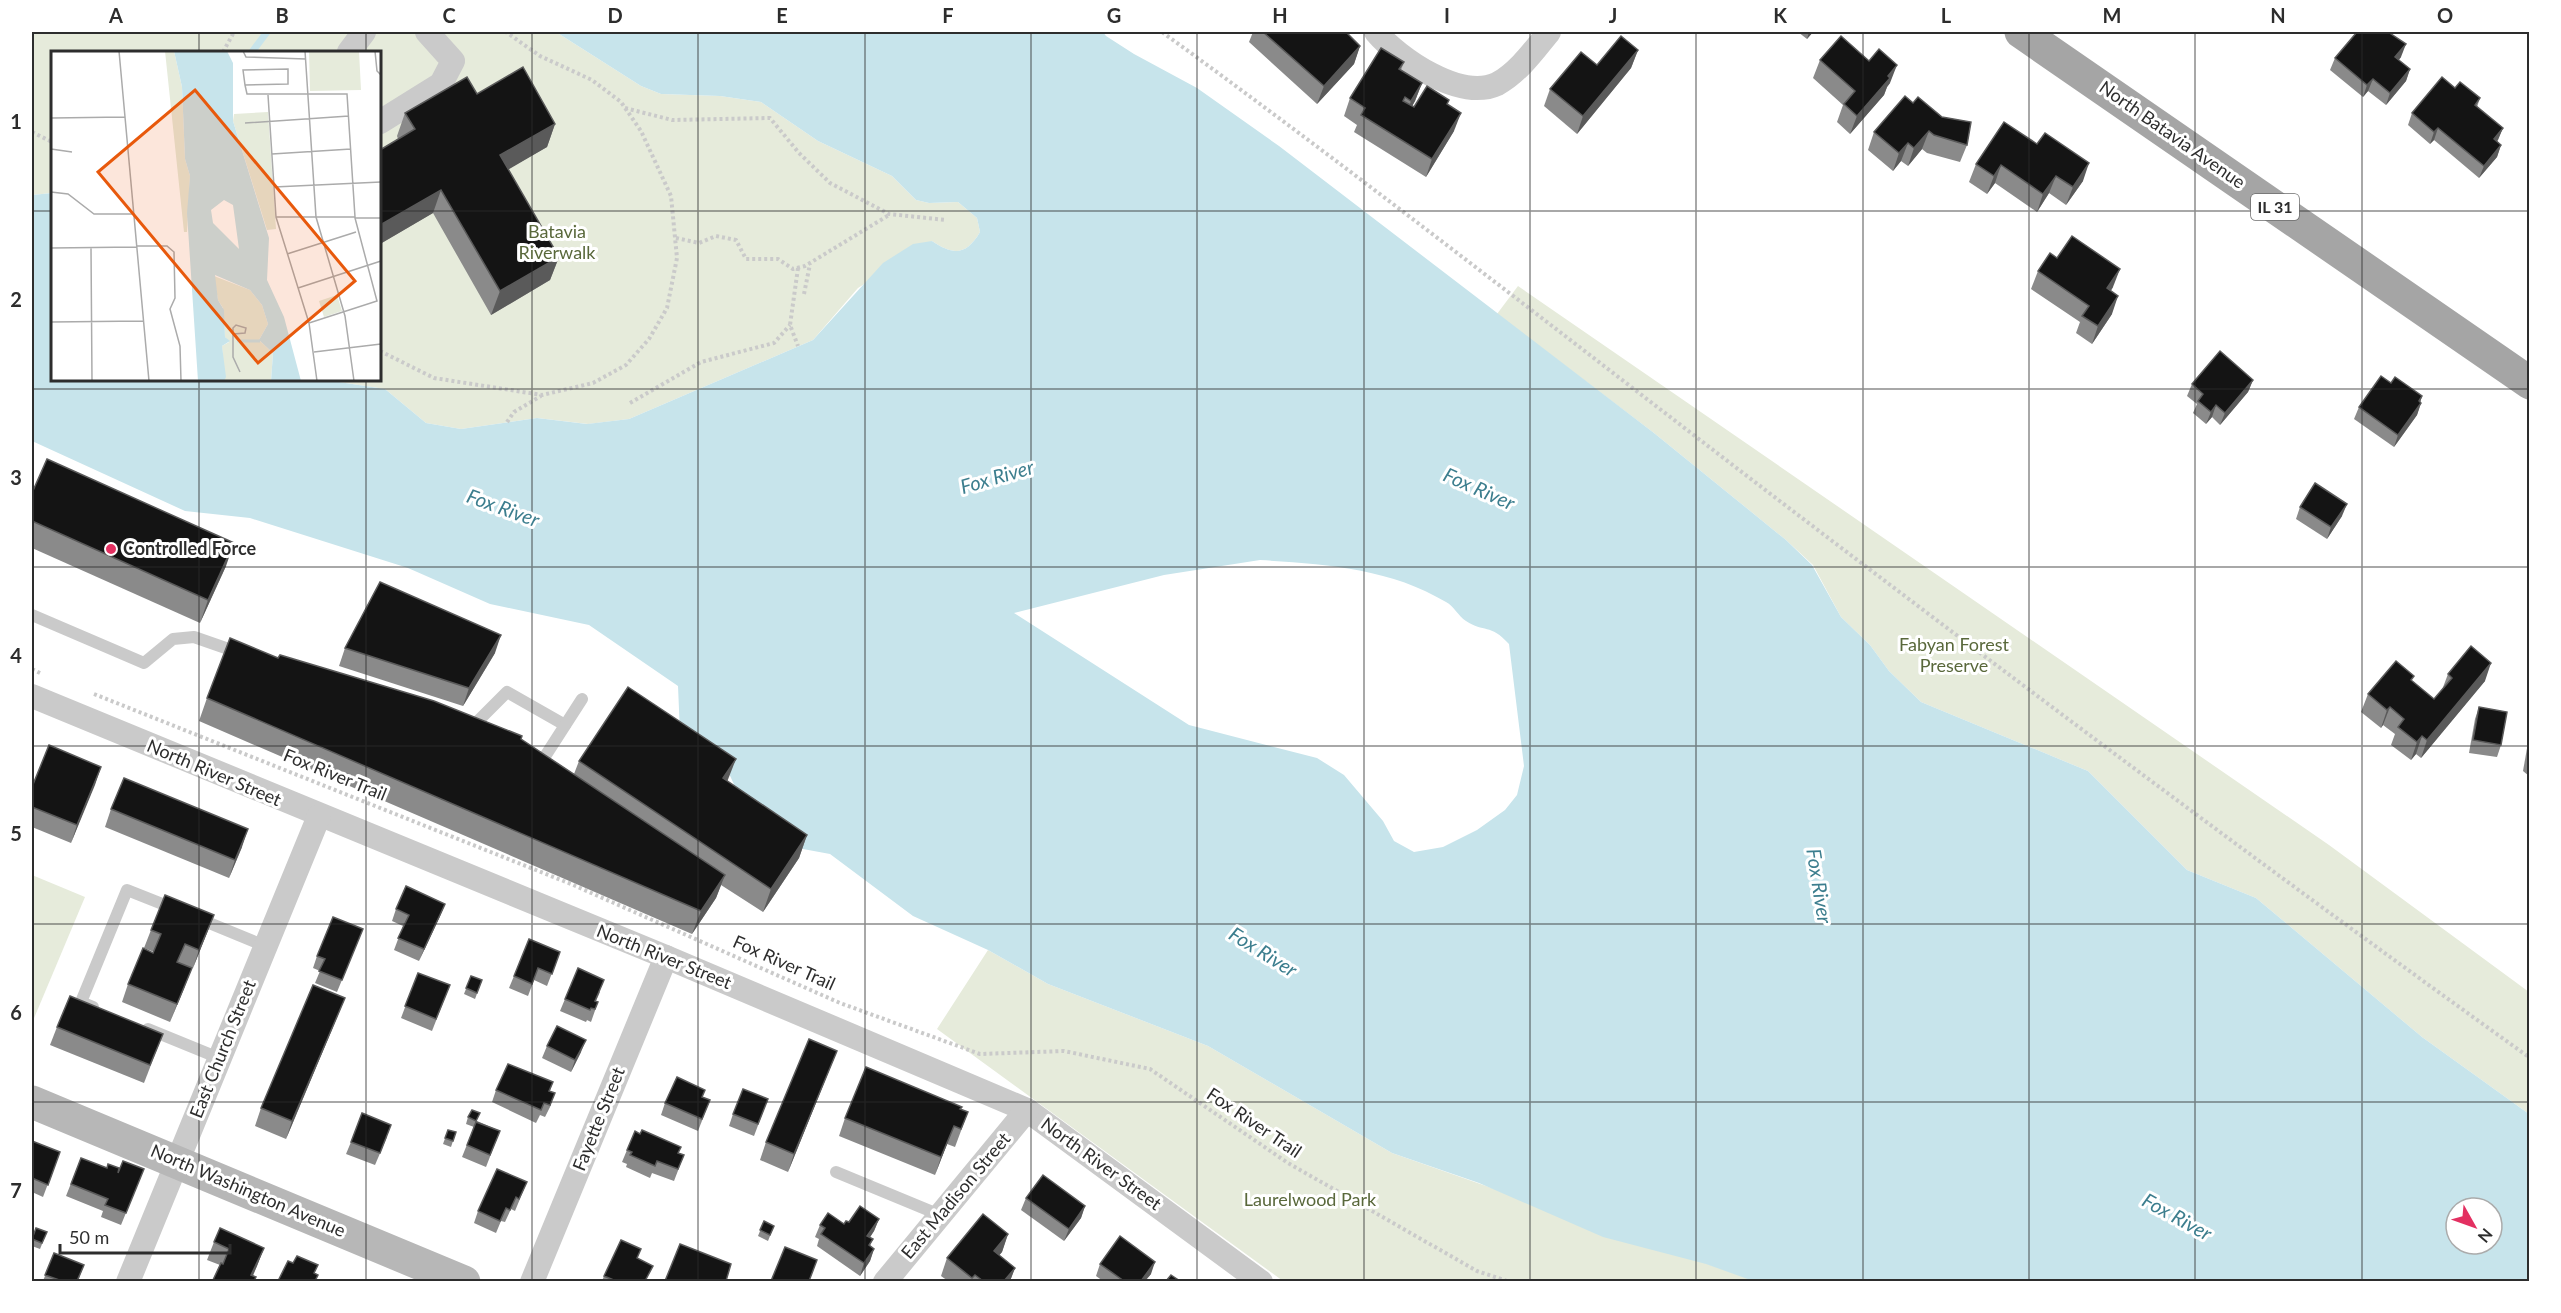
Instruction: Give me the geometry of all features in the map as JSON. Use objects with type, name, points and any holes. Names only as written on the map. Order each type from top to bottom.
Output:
[{"type":"main road","name":"North Batavia Avenue","points":[[2021,32],[2529,383]]},
{"type":"main road","name":"North Washington Avenue","points":[[32,1102],[464,1281]]},
{"type":"street","points":[[350,51],[364,32]]},
{"type":"street","points":[[381,121],[441,84],[453,62],[427,32]]},
{"type":"street","points":[[1378,35],[1428,74],[1472,89],[1497,83],[1526,60],[1549,32]]},
{"type":"street","name":"North River Street","points":[[32,696],[666,957],[1027,1110],[1261,1281]]},
{"type":"street","name":"East Church Street","points":[[128,1281],[319,816]]},
{"type":"street","name":"Fayette Street","points":[[532,1281],[666,957]]},
{"type":"street","name":"East Madison Street","points":[[885,1281],[1027,1110]]},
{"type":"lane","points":[[32,615],[144,663],[173,639],[194,637],[249,656]]},
{"type":"lane","points":[[469,730],[507,692],[565,725]]},
{"type":"lane","points":[[517,751],[544,758],[582,699]]},
{"type":"lane","points":[[103,1011],[81,1002],[127,890],[265,946]]},
{"type":"lane","points":[[135,1024],[219,1058]]},
{"type":"lane","points":[[836,1172],[940,1215]]},
{"type":"path","points":[[224,51],[234,32]]},
{"type":"path","points":[[506,32],[540,56],[592,80],[625,108],[641,131],[671,196],[677,258],[667,308],[649,339],[626,365],[593,384],[542,395],[514,412],[507,422]]},
{"type":"path","points":[[1162,32],[1310,139],[1767,491],[2397,963],[2529,1058]]},
{"type":"path","points":[[625,108],[672,120],[770,118],[799,153],[830,183],[889,214],[946,220]]},
{"type":"path","points":[[32,132],[51,142]]},
{"type":"path","points":[[676,238],[699,243],[716,236],[736,240],[746,259],[778,259],[793,269],[810,263],[889,214]]},
{"type":"path","points":[[804,294],[810,263]]},
{"type":"path","points":[[798,268],[790,325],[798,346]]},
{"type":"path","points":[[630,403],[701,362],[774,343],[790,325]]},
{"type":"path","points":[[381,352],[434,378],[542,395]]},
{"type":"path","points":[[32,669],[42,674]]},
{"type":"path","name":"Fox River Trail","points":[[86,691],[571,884],[840,1003],[980,1054],[1064,1051],[1150,1069],[1288,1163],[1477,1271],[1510,1281]]},
{"type":"green space","name":"Batavia Riverwalk","points":[[32,32],[556,32],[641,86],[661,94],[720,96],[761,102],[818,141],[892,176],[916,200],[929,203],[958,202],[977,218],[980,232],[970,246],[959,251],[946,249],[932,241],[858,288],[813,340],[629,419],[588,424],[537,418],[461,429],[426,423],[385,389],[333,381],[381,381],[381,51],[51,51],[51,193],[32,195]]},
{"type":"green space","name":"Fabyan Forest Preserve","points":[[1518,286],[2329,845],[2529,992],[2529,1114],[2422,1037],[2256,898],[2187,870],[2088,771],[1921,702],[1889,671],[1870,645],[1841,617],[1813,565],[1786,540],[1654,433],[1497,314]]},
{"type":"green space","points":[[32,875],[85,897],[32,1023]]},
{"type":"green space","name":"Laurelwood Park","points":[[988,950],[1048,984],[1208,1046],[1392,1153],[1756,1281],[1283,1281],[937,1029]]},
{"type":"water","name":"Fox River","points":[[556,32],[1103,32],[1134,54],[1197,88],[1279,146],[1654,433],[1786,540],[1812,565],[1841,617],[1870,645],[1889,671],[1921,702],[2088,771],[2187,870],[2256,898],[2422,1037],[2529,1114],[2529,1281],[1756,1282],[1706,1264],[1603,1237],[1479,1183],[1392,1153],[1208,1046],[1048,984],[988,950],[913,916],[830,854],[803,849],[743,804],[726,767],[680,733],[678,686],[589,625],[490,604],[408,568],[250,518],[185,511],[32,441],[32,195],[51,193],[51,381],[333,381],[385,389],[426,423],[461,429],[537,418],[587,424],[629,419],[813,340],[883,263],[913,244],[932,241],[946,249],[959,251],[970,246],[980,232],[977,218],[958,202],[929,203],[916,200],[892,176],[818,141],[761,102],[720,96],[661,94],[641,86]],"holes":[[[1260,560],[1332,566],[1379,575],[1425,591],[1446,602],[1472,625],[1497,633],[1509,644],[1524,766],[1517,795],[1505,810],[1477,830],[1443,847],[1414,852],[1394,841],[1383,821],[1344,775],[1317,758],[1189,725],[1014,613],[1164,575]]]},
{"type":"building","points":[[1263,32],[1346,32],[1360,46],[1324,86]]},
{"type":"building","points":[[2357,32],[2388,32],[2406,44],[2395,57],[2410,69],[2390,93],[2373,79],[2367,85],[2335,58]]},
{"type":"building","points":[[1621,36],[1638,50],[1583,116],[1550,89],[1581,52],[1597,65]]},
{"type":"building","points":[[1841,36],[1869,61],[1879,49],[1897,65],[1888,76],[1890,78],[1857,116],[1844,104],[1855,91],[1820,60]]},
{"type":"building","points":[[1381,48],[1404,62],[1399,69],[1422,83],[1411,101],[1405,97],[1403,101],[1414,107],[1427,86],[1449,100],[1447,104],[1461,113],[1432,159],[1361,115],[1365,108],[1350,98]]},
{"type":"building","points":[[523,67],[555,124],[500,155],[559,257],[500,291],[441,190],[382,224],[381,222],[381,149],[415,129],[405,113],[467,77],[477,94]]},
{"type":"building","points":[[2442,77],[2455,88],[2460,82],[2480,98],[2475,105],[2503,128],[2494,139],[2501,145],[2484,166],[2438,128],[2434,132],[2412,113]]},
{"type":"building","points":[[1905,96],[1913,103],[1918,97],[1942,117],[1971,122],[1967,145],[1934,135],[1929,131],[1914,148],[1908,143],[1899,153],[1874,132]]},
{"type":"building","points":[[2004,122],[2037,144],[2045,133],[2089,163],[2073,187],[2056,176],[2043,194],[2001,165],[1994,176],[1976,164]]},
{"type":"building","points":[[2072,236],[2120,269],[2107,288],[2118,296],[2098,326],[2082,316],[2089,306],[2038,271],[2050,253],[2057,258]]},
{"type":"building","points":[[2220,351],[2253,380],[2225,413],[2216,405],[2211,412],[2198,401],[2203,394],[2192,384]]},
{"type":"building","points":[[2381,376],[2391,383],[2395,377],[2422,396],[2419,401],[2421,403],[2398,435],[2359,407]]},
{"type":"building","points":[[47,459],[234,543],[208,600],[32,521],[32,493]]},
{"type":"building","points":[[2315,483],[2347,504],[2331,527],[2300,507]]},
{"type":"building","points":[[380,582],[501,635],[469,688],[345,648]]},
{"type":"building","points":[[230,638],[278,658],[280,655],[434,701],[522,736],[521,739],[725,875],[701,911],[207,698]]},
{"type":"building","points":[[2471,646],[2491,663],[2427,740],[2422,736],[2417,742],[2398,727],[2404,719],[2390,707],[2387,710],[2368,694],[2396,661],[2414,676],[2411,680],[2434,699],[2452,678],[2448,674]]},
{"type":"building","points":[[628,687],[736,759],[723,778],[807,835],[771,889],[579,761]]},
{"type":"building","points":[[2479,707],[2507,712],[2501,745],[2473,740]]},
{"type":"building","points":[[49,745],[101,767],[77,825],[32,807],[32,787]]},
{"type":"building","points":[[124,778],[248,829],[235,860],[111,809]]},
{"type":"building","points":[[406,886],[445,904],[424,949],[398,938],[409,915],[396,909]]},
{"type":"building","points":[[165,895],[214,915],[199,950],[185,944],[177,962],[192,968],[177,1004],[128,984],[143,948],[153,953],[161,934],[151,930]]},
{"type":"building","points":[[333,917],[363,929],[342,980],[319,971],[325,959],[317,956]]},
{"type":"building","points":[[529,939],[560,952],[552,974],[538,968],[532,984],[514,976]]},
{"type":"building","points":[[578,968],[604,980],[595,1001],[598,1002],[595,1009],[590,1010],[565,999]]},
{"type":"building","points":[[418,973],[450,985],[436,1019],[405,1006]]},
{"type":"building","points":[[471,976],[482,980],[477,993],[466,988]]},
{"type":"building","points":[[313,985],[345,998],[292,1121],[261,1108]]},
{"type":"building","points":[[70,996],[163,1034],[150,1065],[57,1027]]},
{"type":"building","points":[[557,1026],[586,1040],[575,1060],[547,1046]]},
{"type":"building","points":[[809,1039],[837,1051],[794,1154],[766,1142]]},
{"type":"building","points":[[508,1064],[553,1082],[549,1091],[555,1093],[550,1105],[544,1103],[541,1110],[496,1090]]},
{"type":"building","points":[[866,1067],[962,1107],[960,1109],[968,1112],[961,1129],[954,1126],[941,1157],[845,1118]]},
{"type":"building","points":[[677,1077],[705,1090],[702,1097],[710,1100],[702,1119],[665,1103]]},
{"type":"building","points":[[743,1089],[768,1099],[758,1124],[733,1114]]},
{"type":"building","points":[[472,1110],[480,1113],[476,1121],[468,1117]]},
{"type":"building","points":[[362,1113],[391,1125],[380,1153],[351,1142]]},
{"type":"building","points":[[476,1122],[500,1131],[490,1155],[467,1145]]},
{"type":"building","points":[[448,1130],[456,1132],[453,1141],[445,1138]]},
{"type":"building","points":[[642,1130],[681,1147],[678,1153],[684,1155],[678,1169],[657,1161],[655,1166],[630,1155],[632,1152],[627,1150],[635,1131],[640,1134]]},
{"type":"building","points":[[32,1141],[60,1152],[48,1185],[32,1178]]},
{"type":"building","points":[[81,1158],[107,1168],[108,1164],[119,1168],[118,1173],[123,1161],[144,1169],[126,1213],[105,1205],[108,1199],[71,1184]]},
{"type":"building","points":[[497,1169],[527,1182],[519,1199],[516,1197],[510,1210],[506,1208],[500,1221],[478,1211]]},
{"type":"building","points":[[1043,1175],[1085,1206],[1069,1229],[1026,1198]]},
{"type":"building","points":[[860,1206],[879,1219],[867,1236],[873,1239],[869,1245],[874,1249],[864,1263],[821,1234],[825,1228],[820,1225],[828,1213],[844,1224],[846,1221],[849,1222]]},
{"type":"building","points":[[983,1214],[1008,1234],[994,1251],[1015,1268],[1004,1281],[983,1281],[975,1275],[972,1278],[947,1258]]},
{"type":"building","points":[[764,1221],[774,1226],[770,1235],[760,1230]]},
{"type":"building","points":[[36,1228],[47,1232],[42,1243],[32,1239]]},
{"type":"building","points":[[220,1228],[264,1248],[251,1275],[256,1277],[254,1281],[213,1280],[229,1249],[214,1242]]},
{"type":"building","points":[[1120,1236],[1155,1262],[1141,1281],[1124,1281],[1100,1264]]},
{"type":"building","points":[[621,1240],[641,1249],[637,1258],[653,1266],[645,1281],[616,1281],[604,1276]]},
{"type":"building","points":[[680,1244],[731,1264],[726,1281],[665,1281]]},
{"type":"building","points":[[785,1247],[817,1260],[809,1281],[771,1281]]},
{"type":"building","points":[[54,1253],[84,1265],[77,1281],[62,1281],[45,1275]]},
{"type":"building","points":[[297,1256],[318,1265],[314,1273],[318,1275],[315,1281],[278,1281],[288,1261],[293,1263]]},
{"type":"building","points":[[1171,1275],[1180,1281],[1166,1281]]},
{"type":"waterway","points":[[253,51],[267,32]]},
{"type":"place","name":"Controlled Force","points":[[111,549]]}]
